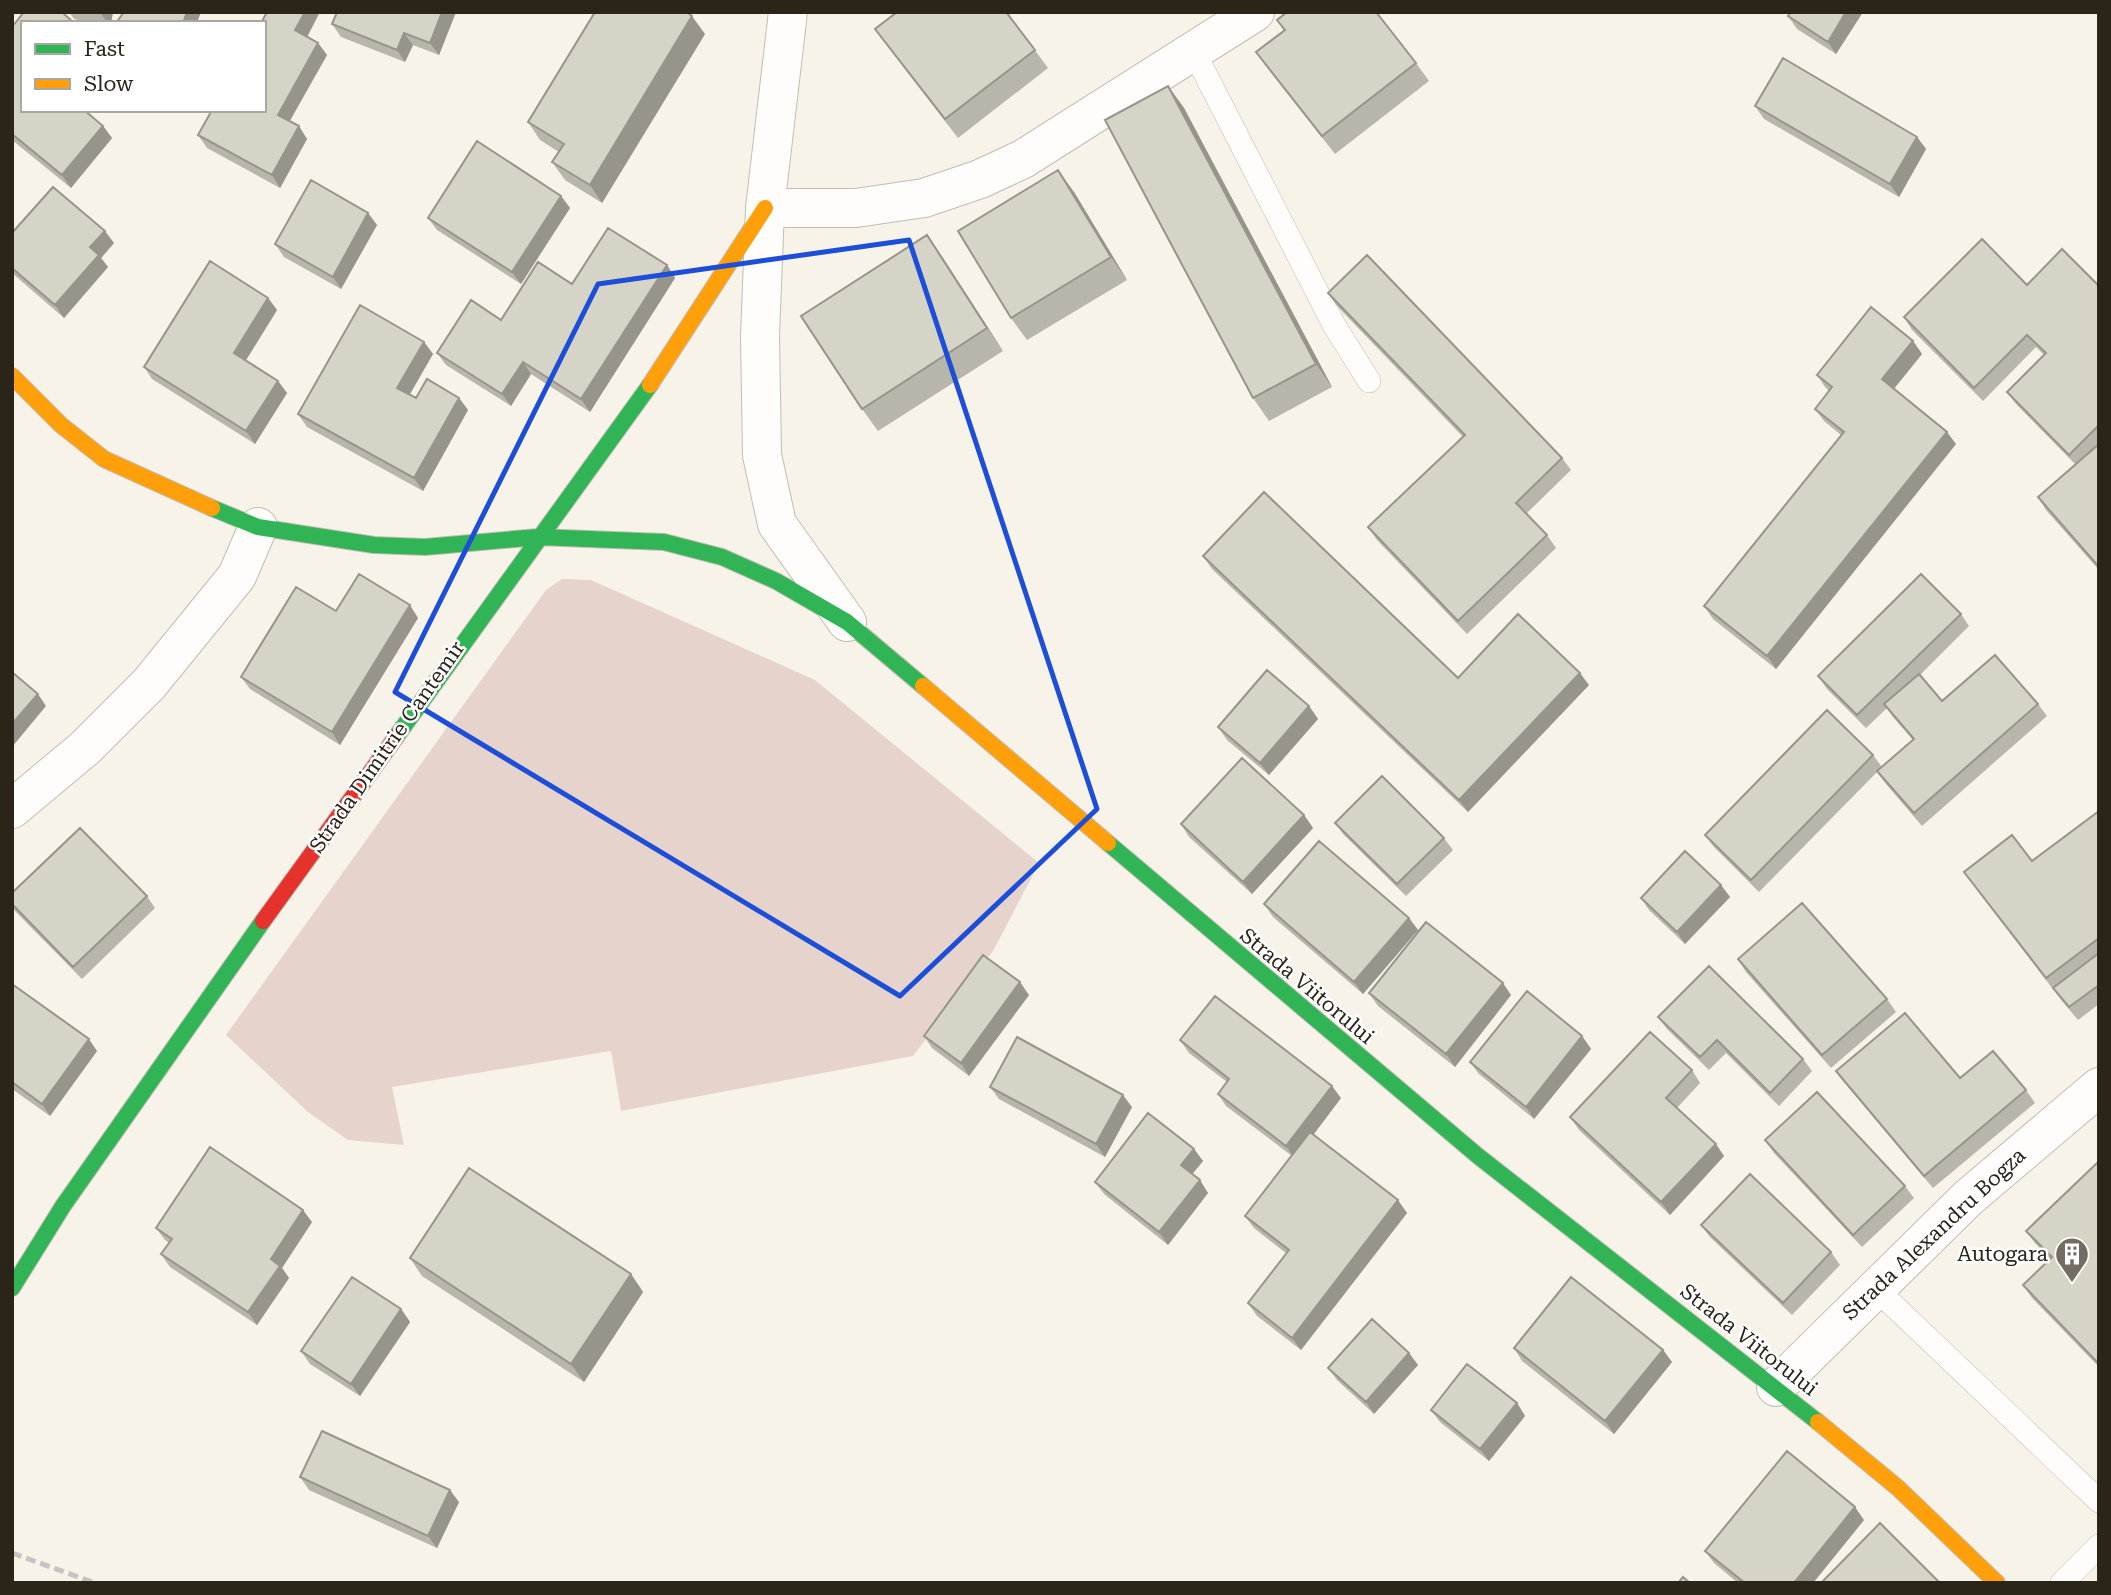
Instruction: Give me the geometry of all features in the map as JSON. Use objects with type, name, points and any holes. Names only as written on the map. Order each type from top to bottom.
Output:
[{"type":"street","name":"Strada Dimitrie Cantemir","points":[[788,12],[765,208],[760,336],[762,455],[777,524],[847,622]]},
{"type":"street","points":[[765,208],[856,208],[923,198],[980,179],[1023,159],[1255,12]]},
{"type":"street","name":"Strada Dimitrie Cantemir","points":[[12,1289],[71,1195],[538,537],[660,371],[765,208]]},
{"type":"street","name":"Strada Viitorului","points":[[12,376],[61,425],[104,459],[161,487],[258,527],[374,545],[425,547],[538,537],[664,541],[722,556],[776,581],[847,622],[1478,1156],[1776,1387],[1898,1488],[1997,1583]]},
{"type":"street","points":[[12,809],[85,748],[149,684],[237,576],[258,527]]},
{"type":"street","name":"Strada Alexandru Bogza","points":[[1776,1387],[1968,1198],[2099,1087]]},
{"type":"lane","points":[[1194,52],[1334,325],[1369,381]]},
{"type":"lane","points":[[1875,1288],[2099,1501]]},
{"type":"lane","points":[[2062,1583],[2099,1546]]},
{"type":"highlighted area","points":[[909,240],[1097,809],[900,996],[395,692],[598,284]]},
{"type":"shaded area","points":[[562,579],[591,580],[815,680],[1039,863],[993,951],[913,1056],[621,1111],[611,1051],[392,1087],[404,1145],[348,1140],[308,1112],[226,1035],[546,590]]},
{"type":"building","points":[[24,12],[62,12],[72,21],[21,21],[21,112],[86,112],[103,126],[62,175],[12,134],[12,27]]},
{"type":"building","points":[[124,12],[187,12],[184,21],[117,21]]},
{"type":"building","points":[[267,12],[305,12],[295,30],[318,43],[278,115],[299,126],[272,175],[198,135],[211,112],[266,112],[266,21],[262,21]]},
{"type":"building","points":[[337,12],[442,12],[430,43],[404,33],[397,50],[332,24]]},
{"type":"building","points":[[595,12],[686,12],[692,16],[590,185],[552,162],[564,144],[528,122]]},
{"type":"building","points":[[897,12],[1006,12],[1035,50],[945,119],[875,29]]},
{"type":"building","points":[[1287,12],[1376,12],[1416,63],[1322,136],[1256,52],[1285,30],[1277,20]]},
{"type":"building","points":[[1791,12],[1846,12],[1828,42],[1788,16]]},
{"type":"building","points":[[1783,58],[1917,137],[1890,184],[1755,106]]},
{"type":"building","points":[[1168,86],[1316,364],[1253,398],[1105,120]]},
{"type":"building","points":[[477,141],[561,196],[512,272],[428,218]]},
{"type":"building","points":[[1058,170],[1111,257],[1011,318],[958,231]]},
{"type":"building","points":[[311,180],[368,213],[333,277],[275,244]]},
{"type":"building","points":[[53,187],[105,231],[90,247],[99,255],[55,305],[12,268],[12,233]]},
{"type":"building","points":[[608,228],[667,265],[581,399],[523,362],[502,394],[437,353],[471,300],[501,320],[538,262],[572,284]]},
{"type":"building","points":[[927,235],[987,328],[862,409],[801,316]]},
{"type":"building","points":[[1982,239],[2027,285],[2062,249],[2099,286],[2099,425],[2069,455],[2007,392],[2046,353],[2027,335],[1974,388],[1904,317]]},
{"type":"building","points":[[1367,255],[1562,458],[1516,503],[1547,535],[1458,621],[1368,527],[1465,435],[1328,293]]},
{"type":"building","points":[[210,261],[268,298],[234,353],[278,381],[246,431],[144,367]]},
{"type":"building","points":[[360,305],[424,342],[397,388],[416,398],[427,379],[459,398],[414,478],[298,414]]},
{"type":"building","points":[[1871,307],[1913,341],[1882,379],[1947,432],[1767,656],[1704,606],[1844,432],[1815,409],[1832,387],[1817,375]]},
{"type":"building","points":[[2099,444],[2099,567],[2038,497]]},
{"type":"building","points":[[1264,492],[1458,678],[1518,614],[1580,673],[1459,800],[1203,556]]},
{"type":"building","points":[[359,574],[410,605],[332,732],[241,677],[296,587],[336,611]]},
{"type":"building","points":[[1921,574],[1961,614],[1857,715],[1818,676]]},
{"type":"building","points":[[1995,655],[2038,704],[1914,813],[1877,771],[1914,739],[1884,704],[1919,674],[1942,701]]},
{"type":"building","points":[[1267,670],[1309,706],[1260,763],[1218,727]]},
{"type":"building","points":[[12,672],[38,694],[12,724]]},
{"type":"building","points":[[1827,710],[1873,755],[1751,880],[1705,835]]},
{"type":"building","points":[[1242,758],[1304,815],[1243,882],[1181,824]]},
{"type":"building","points":[[1382,776],[1444,838],[1397,884],[1335,823]]},
{"type":"building","points":[[2099,811],[2099,938],[2046,978],[1964,872],[2012,835],[2032,861]]},
{"type":"building","points":[[80,828],[147,896],[73,967],[12,904],[12,893]]},
{"type":"building","points":[[1319,841],[1409,918],[1354,982],[1264,904]]},
{"type":"building","points":[[1685,851],[1721,885],[1677,932],[1641,898]]},
{"type":"building","points":[[1802,903],[1887,999],[1822,1055],[1738,959]]},
{"type":"building","points":[[1426,922],[1503,983],[1446,1054],[1369,993]]},
{"type":"building","points":[[2099,953],[2099,985],[2069,1007],[2053,988]]},
{"type":"building","points":[[983,955],[1020,982],[961,1063],[924,1036]]},
{"type":"building","points":[[1709,966],[1803,1059],[1770,1093],[1717,1040],[1700,1057],[1658,1017]]},
{"type":"building","points":[[12,984],[89,1039],[42,1104],[12,1082]]},
{"type":"building","points":[[1527,991],[1582,1036],[1526,1107],[1470,1062]]},
{"type":"building","points":[[1215,996],[1332,1086],[1286,1146],[1218,1094],[1229,1079],[1180,1040]]},
{"type":"building","points":[[1905,1013],[1960,1078],[1993,1051],[2026,1090],[1924,1176],[1836,1071]]},
{"type":"building","points":[[1650,1032],[1692,1070],[1666,1098],[1716,1144],[1661,1202],[1570,1117]]},
{"type":"building","points":[[1017,1037],[1123,1095],[1096,1144],[990,1087]]},
{"type":"building","points":[[1817,1092],[1905,1186],[1853,1235],[1765,1140]]},
{"type":"building","points":[[1148,1113],[1194,1149],[1181,1165],[1200,1180],[1159,1232],[1095,1182]]},
{"type":"building","points":[[1310,1132],[1398,1200],[1292,1338],[1248,1303],[1289,1250],[1245,1216]]},
{"type":"building","points":[[210,1147],[303,1210],[271,1259],[280,1266],[248,1312],[161,1254],[172,1239],[156,1228]]},
{"type":"building","name":"Autogara","points":[[2099,1161],[2099,1364],[2023,1285],[2052,1257],[2026,1231]]},
{"type":"building","points":[[469,1168],[631,1274],[571,1364],[410,1258]]},
{"type":"building","points":[[1750,1174],[1831,1252],[1783,1303],[1701,1225]]},
{"type":"building","points":[[352,1277],[401,1309],[351,1384],[301,1351]]},
{"type":"building","points":[[1571,1277],[1663,1350],[1605,1421],[1514,1348]]},
{"type":"building","points":[[1372,1319],[1409,1353],[1366,1402],[1328,1368]]},
{"type":"building","points":[[1467,1364],[1517,1403],[1480,1449],[1431,1410]]},
{"type":"building","points":[[322,1431],[450,1490],[428,1536],[300,1477]]},
{"type":"building","points":[[1787,1451],[1855,1507],[1794,1583],[1745,1583],[1705,1551]]},
{"type":"building","points":[[1880,1523],[1940,1583],[1821,1583]]},
{"type":"building","points":[[1683,1577],[1690,1583],[1678,1583]]},
{"type":"railway","points":[[12,1553],[95,1583]]},
{"type":"traffic: fast","points":[[396,737],[650,385]]},
{"type":"traffic: fast","points":[[212,508],[258,527],[374,545],[425,547],[538,537],[664,542],[722,557],[776,581],[847,622],[923,686]]},
{"type":"traffic: fast","points":[[1108,843],[1478,1156],[1818,1422]]},
{"type":"traffic: fast","points":[[12,1288],[63,1206],[263,921]]},
{"type":"traffic: slow","points":[[650,385],[765,208]]},
{"type":"traffic: slow","points":[[12,376],[61,425],[104,459],[212,508]]},
{"type":"traffic: slow","points":[[923,686],[1108,843]]},
{"type":"traffic: slow","points":[[1818,1422],[1898,1488],[1997,1583]]},
{"type":"traffic: jam","points":[[263,921],[396,737]]},
{"type":"place","name":"Autogara","points":[[2072,1284]]}]
